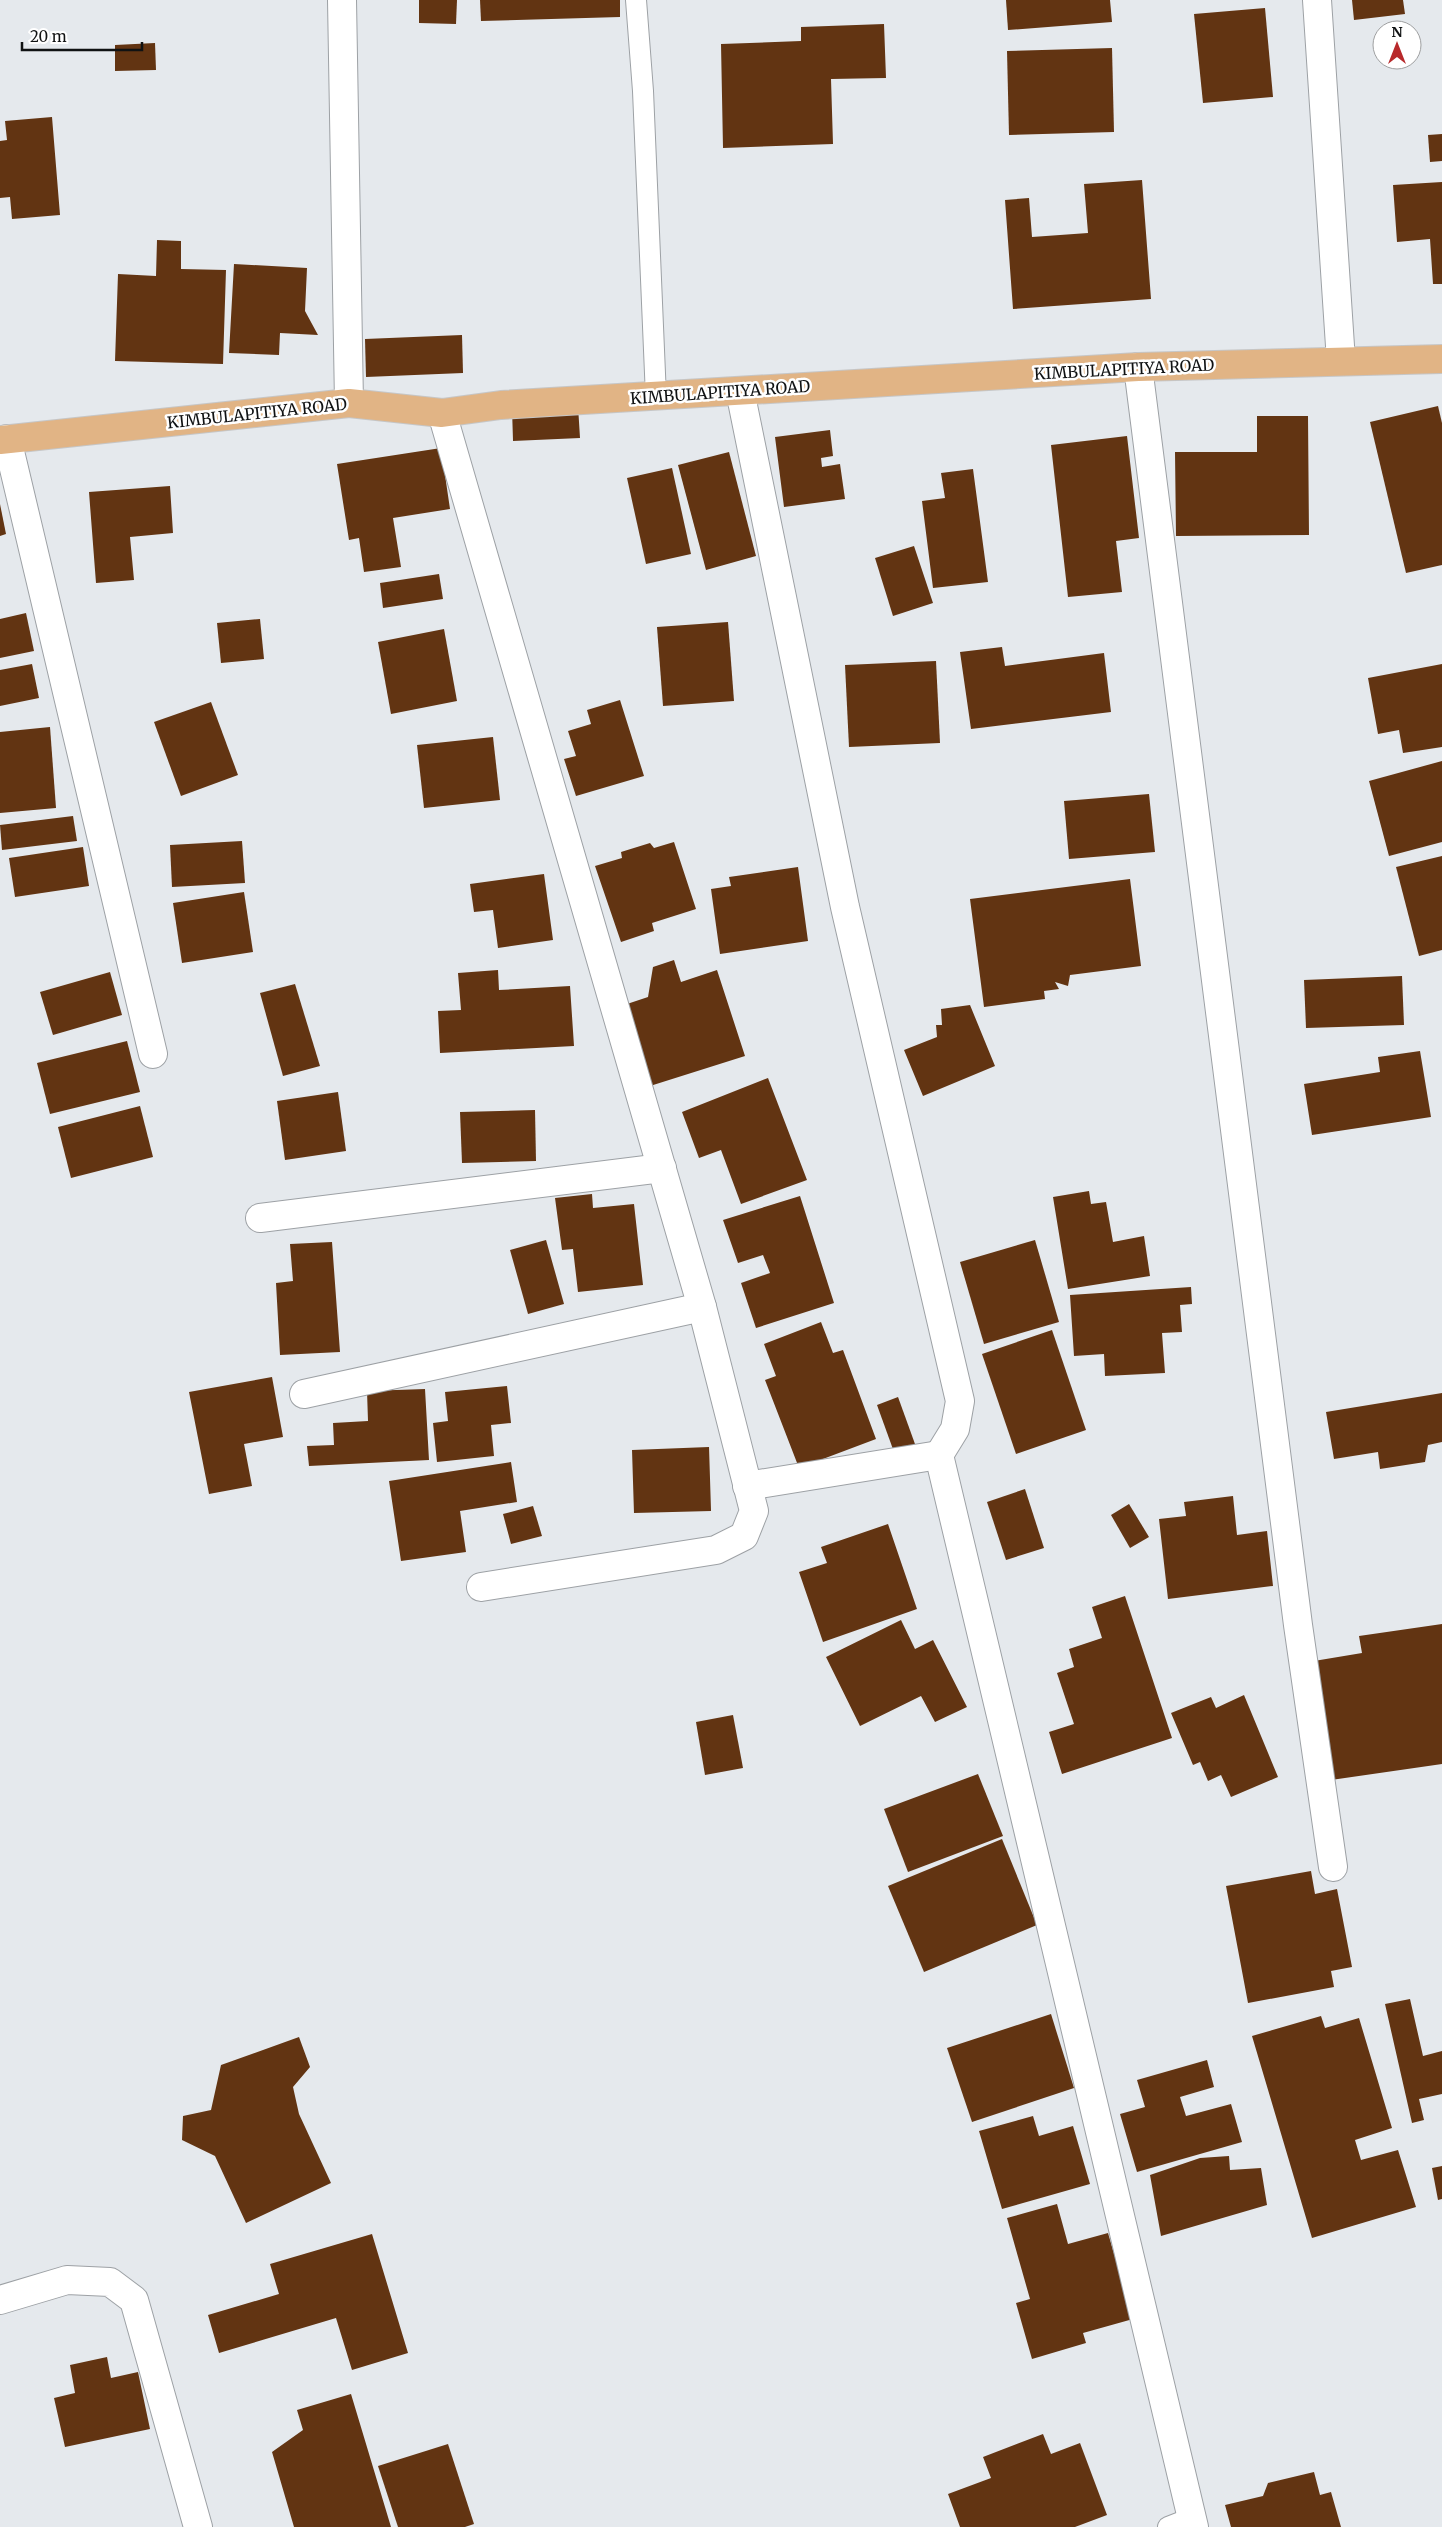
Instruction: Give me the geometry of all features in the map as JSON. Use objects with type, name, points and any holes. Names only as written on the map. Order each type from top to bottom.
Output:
[{"type":"main road","name":"KIMBULAPITIYA ROAD","points":[[3,439],[349,403],[442,413],[501,405],[1138,367],[1442,359]]},
{"type":"street","points":[[342,0],[349,403]]},
{"type":"street","points":[[1317,0],[1341,361]]},
{"type":"street","points":[[1138,367],[1297,1615],[1333,1867]]},
{"type":"street","points":[[740,390],[845,907],[960,1401],[955,1429],[939,1455],[1184,2524]]},
{"type":"street","points":[[442,413],[702,1306],[754,1511],[744,1536],[716,1550],[481,1587]]},
{"type":"street","points":[[3,439],[153,1054]]},
{"type":"street","points":[[260,1218],[662,1168]]},
{"type":"street","points":[[304,1394],[702,1306]]},
{"type":"street","points":[[747,1486],[939,1455]]},
{"type":"street","points":[[0,2300],[67,2280],[110,2282],[134,2300],[198,2527]]},
{"type":"lane","points":[[636,0],[643,91],[656,397]]},
{"type":"building","points":[[419,0],[457,0],[456,24],[419,23]]},
{"type":"building","points":[[480,0],[620,0],[620,17],[481,21]]},
{"type":"building","points":[[1006,0],[1110,0],[1112,22],[1008,30]]},
{"type":"building","points":[[1352,0],[1403,0],[1405,14],[1354,20]]},
{"type":"building","points":[[1265,8],[1273,97],[1203,103],[1194,14]]},
{"type":"building","points":[[884,24],[886,78],[831,79],[833,144],[723,148],[721,44],[801,41],[801,27]]},
{"type":"building","points":[[155,43],[156,70],[115,71],[115,45]]},
{"type":"building","points":[[1112,48],[1114,132],[1009,135],[1007,51]]},
{"type":"building","points":[[52,117],[60,215],[12,219],[10,197],[0,198],[0,141],[7,140],[5,121]]},
{"type":"building","points":[[1442,134],[1442,161],[1430,162],[1428,135]]},
{"type":"building","points":[[1142,180],[1151,299],[1013,309],[1005,200],[1029,198],[1032,237],[1088,233],[1084,184]]},
{"type":"building","points":[[1442,182],[1442,284],[1433,284],[1430,239],[1397,242],[1393,185]]},
{"type":"building","points":[[157,240],[181,241],[181,269],[226,270],[223,364],[115,361],[118,274],[156,276]]},
{"type":"building","points":[[234,264],[307,268],[305,311],[318,335],[280,333],[279,355],[229,353]]},
{"type":"building","points":[[462,335],[463,373],[366,377],[365,339]]},
{"type":"building","points":[[578,406],[580,438],[513,441],[512,409]]},
{"type":"building","points":[[1438,406],[1442,423],[1442,565],[1406,573],[1370,422]]},
{"type":"building","points":[[1257,416],[1308,416],[1309,535],[1176,536],[1175,452],[1257,452]]},
{"type":"building","points":[[830,430],[833,456],[821,458],[822,467],[840,464],[845,499],[784,507],[775,437]]},
{"type":"building","points":[[1127,436],[1139,538],[1116,541],[1122,592],[1068,597],[1051,445]]},
{"type":"building","points":[[441,448],[450,509],[393,518],[401,567],[364,572],[359,538],[349,540],[337,464]]},
{"type":"building","points":[[729,452],[756,556],[706,570],[678,465]]},
{"type":"building","points":[[672,468],[691,554],[646,564],[627,478]]},
{"type":"building","points":[[973,469],[988,582],[933,588],[922,501],[945,498],[941,473]]},
{"type":"building","points":[[170,486],[173,533],[130,537],[134,580],[96,583],[89,492]]},
{"type":"building","points":[[0,504],[6,534],[0,536]]},
{"type":"building","points":[[914,546],[933,603],[893,616],[875,558]]},
{"type":"building","points":[[439,574],[443,599],[383,608],[380,583]]},
{"type":"building","points":[[26,613],[34,651],[0,658],[0,619]]},
{"type":"building","points":[[260,619],[264,659],[221,663],[217,623]]},
{"type":"building","points":[[728,622],[734,701],[663,706],[657,627]]},
{"type":"building","points":[[444,629],[457,701],[391,714],[378,642]]},
{"type":"building","points":[[1002,647],[1005,666],[1104,653],[1111,712],[971,729],[960,652]]},
{"type":"building","points":[[936,661],[940,743],[849,747],[845,665]]},
{"type":"building","points":[[32,664],[39,698],[0,706],[0,670]]},
{"type":"building","points":[[1442,664],[1442,747],[1403,753],[1399,730],[1378,734],[1368,678]]},
{"type":"building","points":[[620,700],[644,776],[576,796],[564,759],[576,756],[568,731],[591,724],[587,710]]},
{"type":"building","points":[[211,702],[238,775],[181,796],[154,722]]},
{"type":"building","points":[[50,727],[56,808],[0,813],[0,732]]},
{"type":"building","points":[[493,737],[500,800],[424,808],[417,745]]},
{"type":"building","points":[[1442,761],[1442,842],[1389,856],[1369,781]]},
{"type":"building","points":[[1149,794],[1155,852],[1069,859],[1064,801]]},
{"type":"building","points":[[73,816],[77,841],[2,850],[0,825]]},
{"type":"building","points":[[242,841],[245,883],[172,887],[170,845]]},
{"type":"building","points":[[674,842],[696,909],[652,923],[654,931],[621,942],[595,866],[622,858],[621,852],[650,843],[654,848]]},
{"type":"building","points":[[83,847],[89,886],[15,897],[9,858]]},
{"type":"building","points":[[1442,856],[1442,950],[1419,956],[1396,867]]},
{"type":"building","points":[[798,867],[808,941],[720,954],[711,889],[731,886],[729,877]]},
{"type":"building","points":[[544,874],[553,940],[498,948],[493,910],[474,912],[470,884]]},
{"type":"building","points":[[1130,879],[1141,966],[1070,975],[1068,986],[1055,982],[1059,989],[1044,991],[1045,999],[984,1007],[970,899]]},
{"type":"building","points":[[244,892],[253,952],[182,963],[173,903]]},
{"type":"building","points":[[674,960],[681,982],[717,970],[745,1056],[650,1086],[624,1005],[648,997],[653,967]]},
{"type":"building","points":[[498,970],[499,990],[570,986],[574,1046],[440,1053],[438,1011],[461,1010],[458,973]]},
{"type":"building","points":[[110,972],[122,1015],[53,1035],[40,992]]},
{"type":"building","points":[[1402,976],[1404,1025],[1306,1028],[1304,980]]},
{"type":"building","points":[[295,984],[320,1066],[283,1076],[260,993]]},
{"type":"building","points":[[970,1005],[995,1066],[923,1096],[904,1050],[937,1037],[936,1025],[942,1025],[941,1009]]},
{"type":"building","points":[[127,1041],[140,1092],[50,1114],[37,1063]]},
{"type":"building","points":[[1420,1051],[1431,1117],[1312,1135],[1304,1084],[1380,1072],[1378,1057]]},
{"type":"building","points":[[768,1078],[807,1180],[741,1204],[721,1150],[699,1158],[682,1112]]},
{"type":"building","points":[[338,1092],[346,1151],[285,1160],[277,1101]]},
{"type":"building","points":[[140,1106],[153,1157],[71,1178],[58,1127]]},
{"type":"building","points":[[535,1110],[536,1161],[462,1163],[460,1112]]},
{"type":"building","points":[[1089,1191],[1091,1204],[1106,1202],[1113,1242],[1144,1236],[1150,1276],[1068,1289],[1053,1197]]},
{"type":"building","points":[[592,1194],[593,1208],[634,1204],[643,1285],[578,1292],[573,1249],[562,1250],[555,1198]]},
{"type":"building","points":[[800,1196],[834,1303],[756,1328],[741,1283],[770,1273],[763,1255],[738,1263],[723,1220]]},
{"type":"building","points":[[546,1240],[564,1304],[528,1314],[510,1250]]},
{"type":"building","points":[[1035,1240],[1059,1322],[984,1344],[960,1262]]},
{"type":"building","points":[[332,1242],[340,1352],[280,1355],[276,1283],[293,1281],[290,1244]]},
{"type":"building","points":[[1191,1287],[1192,1304],[1180,1305],[1182,1332],[1162,1333],[1165,1373],[1105,1376],[1104,1354],[1074,1356],[1070,1295]]},
{"type":"building","points":[[821,1322],[833,1353],[843,1350],[876,1439],[799,1468],[765,1380],[776,1376],[764,1344]]},
{"type":"building","points":[[1052,1330],[1086,1430],[1016,1454],[982,1354]]},
{"type":"building","points":[[272,1377],[283,1437],[244,1444],[252,1486],[209,1494],[189,1392]]},
{"type":"building","points":[[507,1386],[511,1423],[491,1425],[494,1456],[437,1462],[433,1423],[448,1421],[445,1392]]},
{"type":"building","points":[[425,1389],[429,1460],[309,1466],[307,1446],[334,1445],[333,1423],[368,1421],[367,1391]]},
{"type":"building","points":[[1442,1393],[1442,1442],[1428,1445],[1425,1462],[1380,1469],[1378,1452],[1334,1459],[1326,1412]]},
{"type":"building","points":[[898,1397],[915,1444],[894,1452],[877,1405]]},
{"type":"building","points":[[709,1447],[711,1511],[634,1513],[632,1450]]},
{"type":"building","points":[[511,1462],[517,1502],[460,1511],[466,1552],[401,1561],[389,1481]]},
{"type":"building","points":[[1025,1489],[1044,1548],[1006,1560],[987,1502]]},
{"type":"building","points":[[1233,1496],[1237,1535],[1267,1531],[1273,1586],[1168,1599],[1159,1519],[1186,1516],[1184,1502]]},
{"type":"building","points":[[1129,1504],[1149,1537],[1130,1548],[1111,1515]]},
{"type":"building","points":[[533,1506],[542,1536],[511,1544],[503,1514]]},
{"type":"building","points":[[888,1524],[917,1609],[823,1642],[799,1572],[827,1563],[821,1547]]},
{"type":"building","points":[[1125,1596],[1172,1738],[1062,1774],[1049,1732],[1074,1724],[1057,1673],[1074,1667],[1069,1649],[1102,1638],[1092,1607]]},
{"type":"building","points":[[901,1620],[915,1649],[933,1640],[967,1707],[935,1722],[921,1696],[860,1726],[826,1657]]},
{"type":"building","points":[[1442,1624],[1442,1764],[1331,1780],[1314,1661],[1362,1653],[1359,1636]]},
{"type":"building","points":[[1244,1695],[1278,1777],[1231,1797],[1221,1775],[1208,1781],[1200,1762],[1193,1765],[1171,1713],[1211,1697],[1216,1708]]},
{"type":"building","points":[[733,1715],[743,1768],[705,1775],[696,1722]]},
{"type":"building","points":[[978,1774],[1003,1836],[908,1872],[884,1809]]},
{"type":"building","points":[[1002,1839],[1037,1925],[924,1972],[888,1886]]},
{"type":"building","points":[[1311,1871],[1315,1894],[1337,1889],[1352,1967],[1331,1971],[1334,1987],[1248,2003],[1226,1886]]},
{"type":"building","points":[[1410,1999],[1423,2056],[1442,2051],[1442,2094],[1419,2099],[1424,2120],[1412,2123],[1385,2004]]},
{"type":"building","points":[[1051,2014],[1074,2088],[972,2122],[947,2048]]},
{"type":"building","points":[[1321,2016],[1325,2028],[1359,2018],[1392,2128],[1355,2140],[1361,2160],[1398,2150],[1416,2207],[1312,2238],[1252,2036]]},
{"type":"building","points":[[299,2037],[310,2067],[293,2087],[299,2114],[331,2183],[246,2223],[215,2156],[182,2140],[183,2116],[211,2110],[221,2065]]},
{"type":"building","points":[[1207,2060],[1214,2087],[1180,2097],[1186,2116],[1231,2104],[1242,2142],[1137,2172],[1120,2114],[1145,2107],[1137,2080]]},
{"type":"building","points":[[1033,2116],[1039,2136],[1073,2126],[1090,2184],[1002,2209],[979,2131]]},
{"type":"building","points":[[1229,2156],[1230,2170],[1261,2168],[1267,2205],[1161,2236],[1150,2175],[1200,2158]]},
{"type":"building","points":[[1442,2166],[1442,2199],[1438,2200],[1432,2168]]},
{"type":"building","points":[[1057,2204],[1068,2244],[1108,2233],[1133,2319],[1083,2333],[1086,2343],[1032,2359],[1016,2303],[1030,2299],[1007,2218]]},
{"type":"building","points":[[372,2234],[408,2353],[352,2370],[336,2318],[219,2353],[208,2315],[279,2294],[270,2264]]},
{"type":"building","points":[[107,2357],[111,2378],[138,2372],[150,2429],[65,2447],[54,2398],[75,2393],[70,2365]]},
{"type":"building","points":[[351,2394],[391,2527],[294,2527],[272,2452],[303,2430],[297,2410]]},
{"type":"building","points":[[1043,2434],[1051,2454],[1080,2443],[1107,2515],[1075,2527],[960,2527],[948,2494],[991,2478],[983,2457]]},
{"type":"building","points":[[448,2444],[474,2524],[465,2527],[398,2527],[378,2466]]},
{"type":"building","points":[[1314,2472],[1320,2495],[1331,2492],[1341,2527],[1231,2527],[1225,2505],[1263,2496],[1268,2483]]}]
